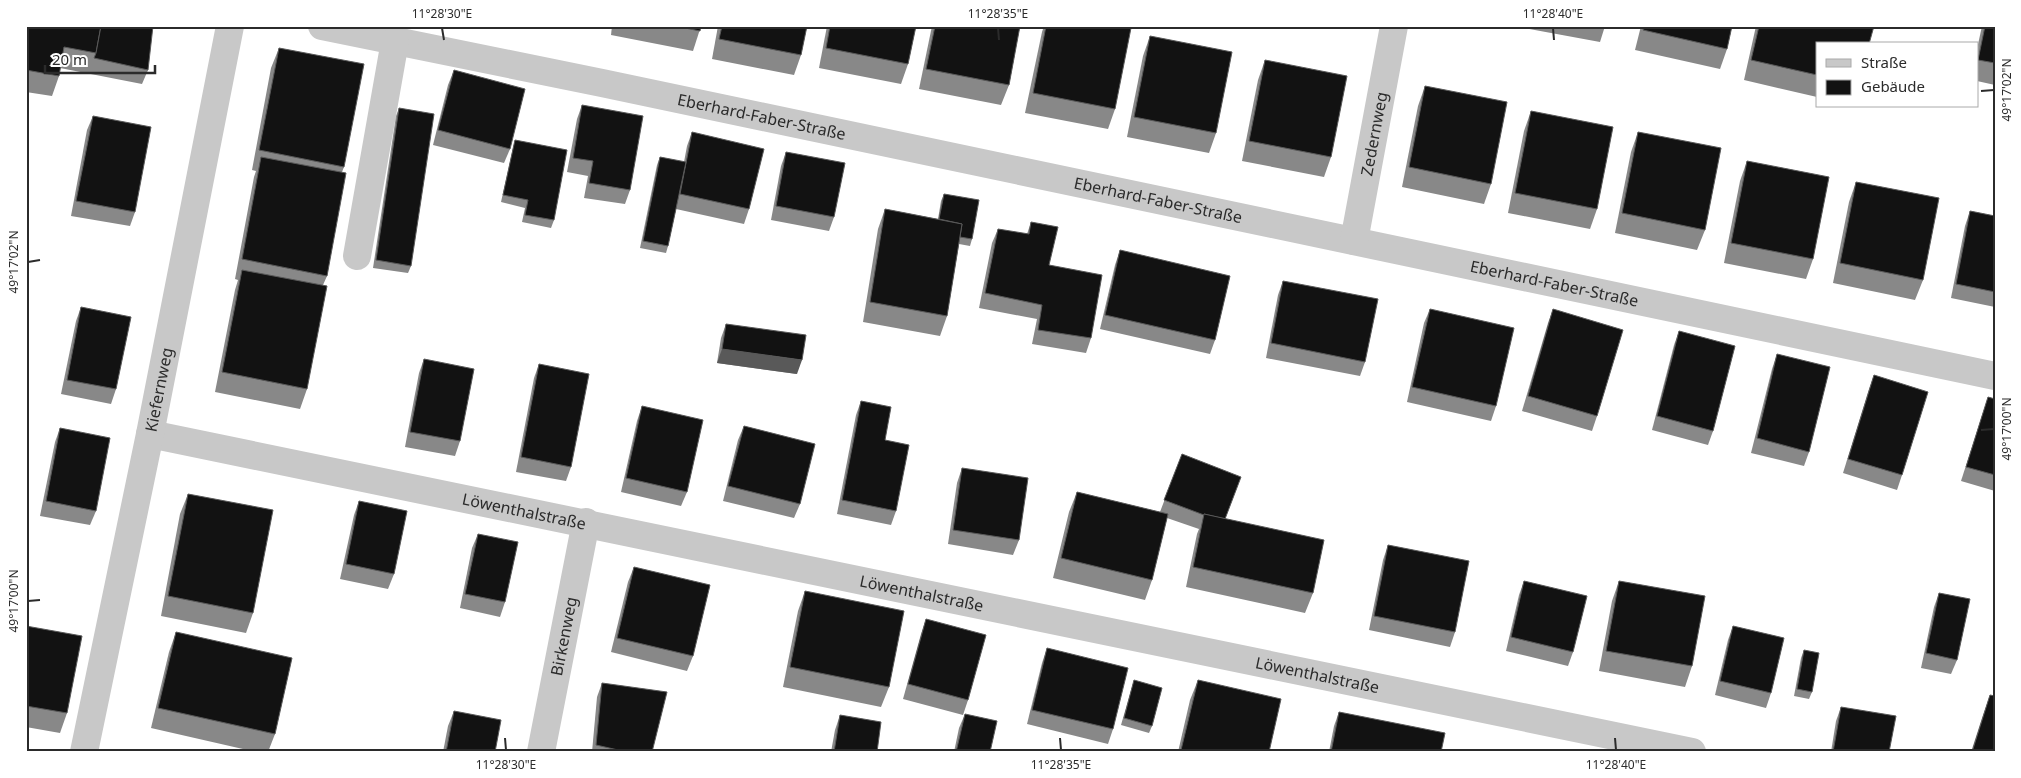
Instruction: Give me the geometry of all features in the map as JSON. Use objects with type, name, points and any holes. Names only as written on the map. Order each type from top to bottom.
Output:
[{"type":"street","name":"Kiefernweg","points":[[84,752],[150,434],[230,26]]},
{"type":"street","name":"Eberhard-Faber-Straße","points":[[322,26],[1995,376]]},
{"type":"street","name":"Zedernweg","points":[[1354,241],[1394,26]]},
{"type":"street","points":[[356,256],[395,41]]},
{"type":"street","name":"Löwenthalstraße","points":[[150,434],[586,522],[1682,751]]},
{"type":"street","name":"Birkenweg","points":[[541,752],[586,522]]},
{"type":"building","points":[[26,26],[101,26],[96,53],[64,47],[59,76],[26,70]]},
{"type":"building","points":[[101,26],[153,26],[148,70],[94,58]]},
{"type":"building","points":[[675,26],[701,26],[700,31]]},
{"type":"building","points":[[722,26],[807,26],[801,55],[719,39]]},
{"type":"building","points":[[830,26],[916,26],[908,64],[826,48]]},
{"type":"building","points":[[935,26],[1020,26],[1009,85],[926,69]]},
{"type":"building","points":[[1046,26],[1122,26],[1131,28],[1115,109],[1033,93]]},
{"type":"building","points":[[1644,26],[1732,26],[1727,49],[1643,30]]},
{"type":"building","points":[[1759,26],[1874,26],[1870,42],[1816,42],[1816,75],[1751,60]]},
{"type":"building","points":[[1985,26],[1995,26],[1995,63],[1978,60]]},
{"type":"building","points":[[1150,36],[1232,52],[1216,133],[1134,117]]},
{"type":"building","points":[[279,48],[364,64],[344,167],[259,150]]},
{"type":"building","points":[[1265,60],[1347,76],[1331,157],[1249,141]]},
{"type":"building","points":[[454,70],[525,89],[510,149],[438,130]]},
{"type":"building","points":[[1425,86],[1507,102],[1491,184],[1409,167]]},
{"type":"building","points":[[582,105],[643,116],[630,190],[589,183],[593,161],[573,158]]},
{"type":"building","points":[[399,108],[434,114],[411,266],[376,260]]},
{"type":"building","points":[[1531,111],[1613,127],[1597,209],[1515,193]]},
{"type":"building","points":[[93,116],[151,127],[135,212],[76,201]]},
{"type":"building","points":[[692,132],[764,149],[749,209],[680,194]]},
{"type":"building","points":[[1638,132],[1721,148],[1705,230],[1622,213]]},
{"type":"building","points":[[515,140],[567,150],[554,220],[525,215],[528,200],[503,195]]},
{"type":"building","points":[[786,152],[845,163],[834,217],[776,206]]},
{"type":"building","points":[[261,157],[346,173],[327,276],[242,259]]},
{"type":"building","points":[[660,157],[686,162],[668,246],[643,241]]},
{"type":"building","points":[[1747,161],[1829,177],[1813,259],[1731,243]]},
{"type":"building","points":[[1856,182],[1939,198],[1923,280],[1840,263]]},
{"type":"building","points":[[944,194],[979,200],[972,239],[960,237],[962,224],[939,219]]},
{"type":"building","points":[[885,209],[962,224],[947,316],[870,302]]},
{"type":"building","points":[[1970,211],[1995,216],[1995,292],[1956,284]]},
{"type":"building","points":[[1031,222],[1058,227],[1049,265],[1102,275],[1091,338],[1038,330],[1042,305],[985,293],[998,229],[1029,234]]},
{"type":"building","points":[[1120,250],[1230,276],[1215,340],[1105,315]]},
{"type":"building","points":[[242,270],[327,286],[307,389],[222,372]]},
{"type":"building","points":[[1283,281],[1378,299],[1365,362],[1271,343]]},
{"type":"building","points":[[81,307],[131,317],[116,389],[67,380]]},
{"type":"building","points":[[1430,309],[1514,328],[1496,406],[1412,387]]},
{"type":"building","points":[[1553,309],[1623,330],[1597,416],[1528,396]]},
{"type":"building","points":[[726,324],[806,335],[802,360],[722,349]]},
{"type":"building","points":[[1679,331],[1735,346],[1713,431],[1657,416]]},
{"type":"building","points":[[1777,354],[1830,367],[1809,452],[1757,438]]},
{"type":"building","points":[[424,359],[474,369],[460,441],[410,432]]},
{"type":"building","points":[[539,364],[589,374],[571,467],[521,457]]},
{"type":"building","points":[[1874,375],[1928,392],[1902,475],[1848,459]]},
{"type":"building","points":[[1988,397],[1995,399],[1995,475],[1966,467]]},
{"type":"building","points":[[861,401],[891,407],[885,440],[909,445],[896,511],[842,500]]},
{"type":"building","points":[[642,406],[703,420],[687,492],[626,478]]},
{"type":"building","points":[[744,426],[815,444],[800,504],[728,486]]},
{"type":"building","points":[[60,428],[110,438],[96,511],[46,501]]},
{"type":"building","points":[[1182,454],[1241,477],[1225,519],[1204,515],[1164,500]]},
{"type":"building","points":[[962,468],[1028,478],[1019,540],[953,530]]},
{"type":"building","points":[[1077,492],[1168,514],[1152,580],[1061,558]]},
{"type":"building","points":[[188,494],[273,510],[253,613],[168,596]]},
{"type":"building","points":[[359,501],[407,511],[394,574],[346,564]]},
{"type":"building","points":[[1204,514],[1324,540],[1313,593],[1193,567]]},
{"type":"building","points":[[478,534],[518,542],[505,602],[465,594]]},
{"type":"building","points":[[1388,545],[1469,561],[1455,632],[1374,616]]},
{"type":"building","points":[[634,567],[710,585],[693,656],[617,638]]},
{"type":"building","points":[[1524,581],[1587,596],[1573,652],[1511,637]]},
{"type":"building","points":[[1619,581],[1705,596],[1692,666],[1606,651]]},
{"type":"building","points":[[805,591],[904,611],[889,687],[790,667]]},
{"type":"building","points":[[1939,593],[1970,599],[1957,660],[1926,653]]},
{"type":"building","points":[[926,619],[986,635],[968,700],[908,684]]},
{"type":"building","points":[[26,626],[82,636],[67,713],[26,706]]},
{"type":"building","points":[[1733,626],[1784,638],[1771,693],[1720,681]]},
{"type":"building","points":[[176,632],[292,658],[275,734],[158,708]]},
{"type":"building","points":[[1047,648],[1128,668],[1113,729],[1032,710]]},
{"type":"building","points":[[1804,650],[1819,653],[1812,692],[1797,689]]},
{"type":"building","points":[[1134,680],[1162,688],[1152,726],[1124,718]]},
{"type":"building","points":[[1198,680],[1281,699],[1269,752],[1188,752],[1181,750]]},
{"type":"building","points":[[602,683],[667,692],[652,752],[627,752],[596,745]]},
{"type":"building","points":[[1990,695],[1995,696],[1995,752],[1972,752]]},
{"type":"building","points":[[1841,707],[1896,716],[1889,752],[1833,752]]},
{"type":"building","points":[[454,711],[501,720],[495,752],[446,752]]},
{"type":"building","points":[[1339,712],[1445,733],[1441,752],[1331,752]]},
{"type":"building","points":[[965,714],[997,721],[990,752],[956,752]]},
{"type":"building","points":[[840,715],[881,722],[877,752],[834,752]]}]
